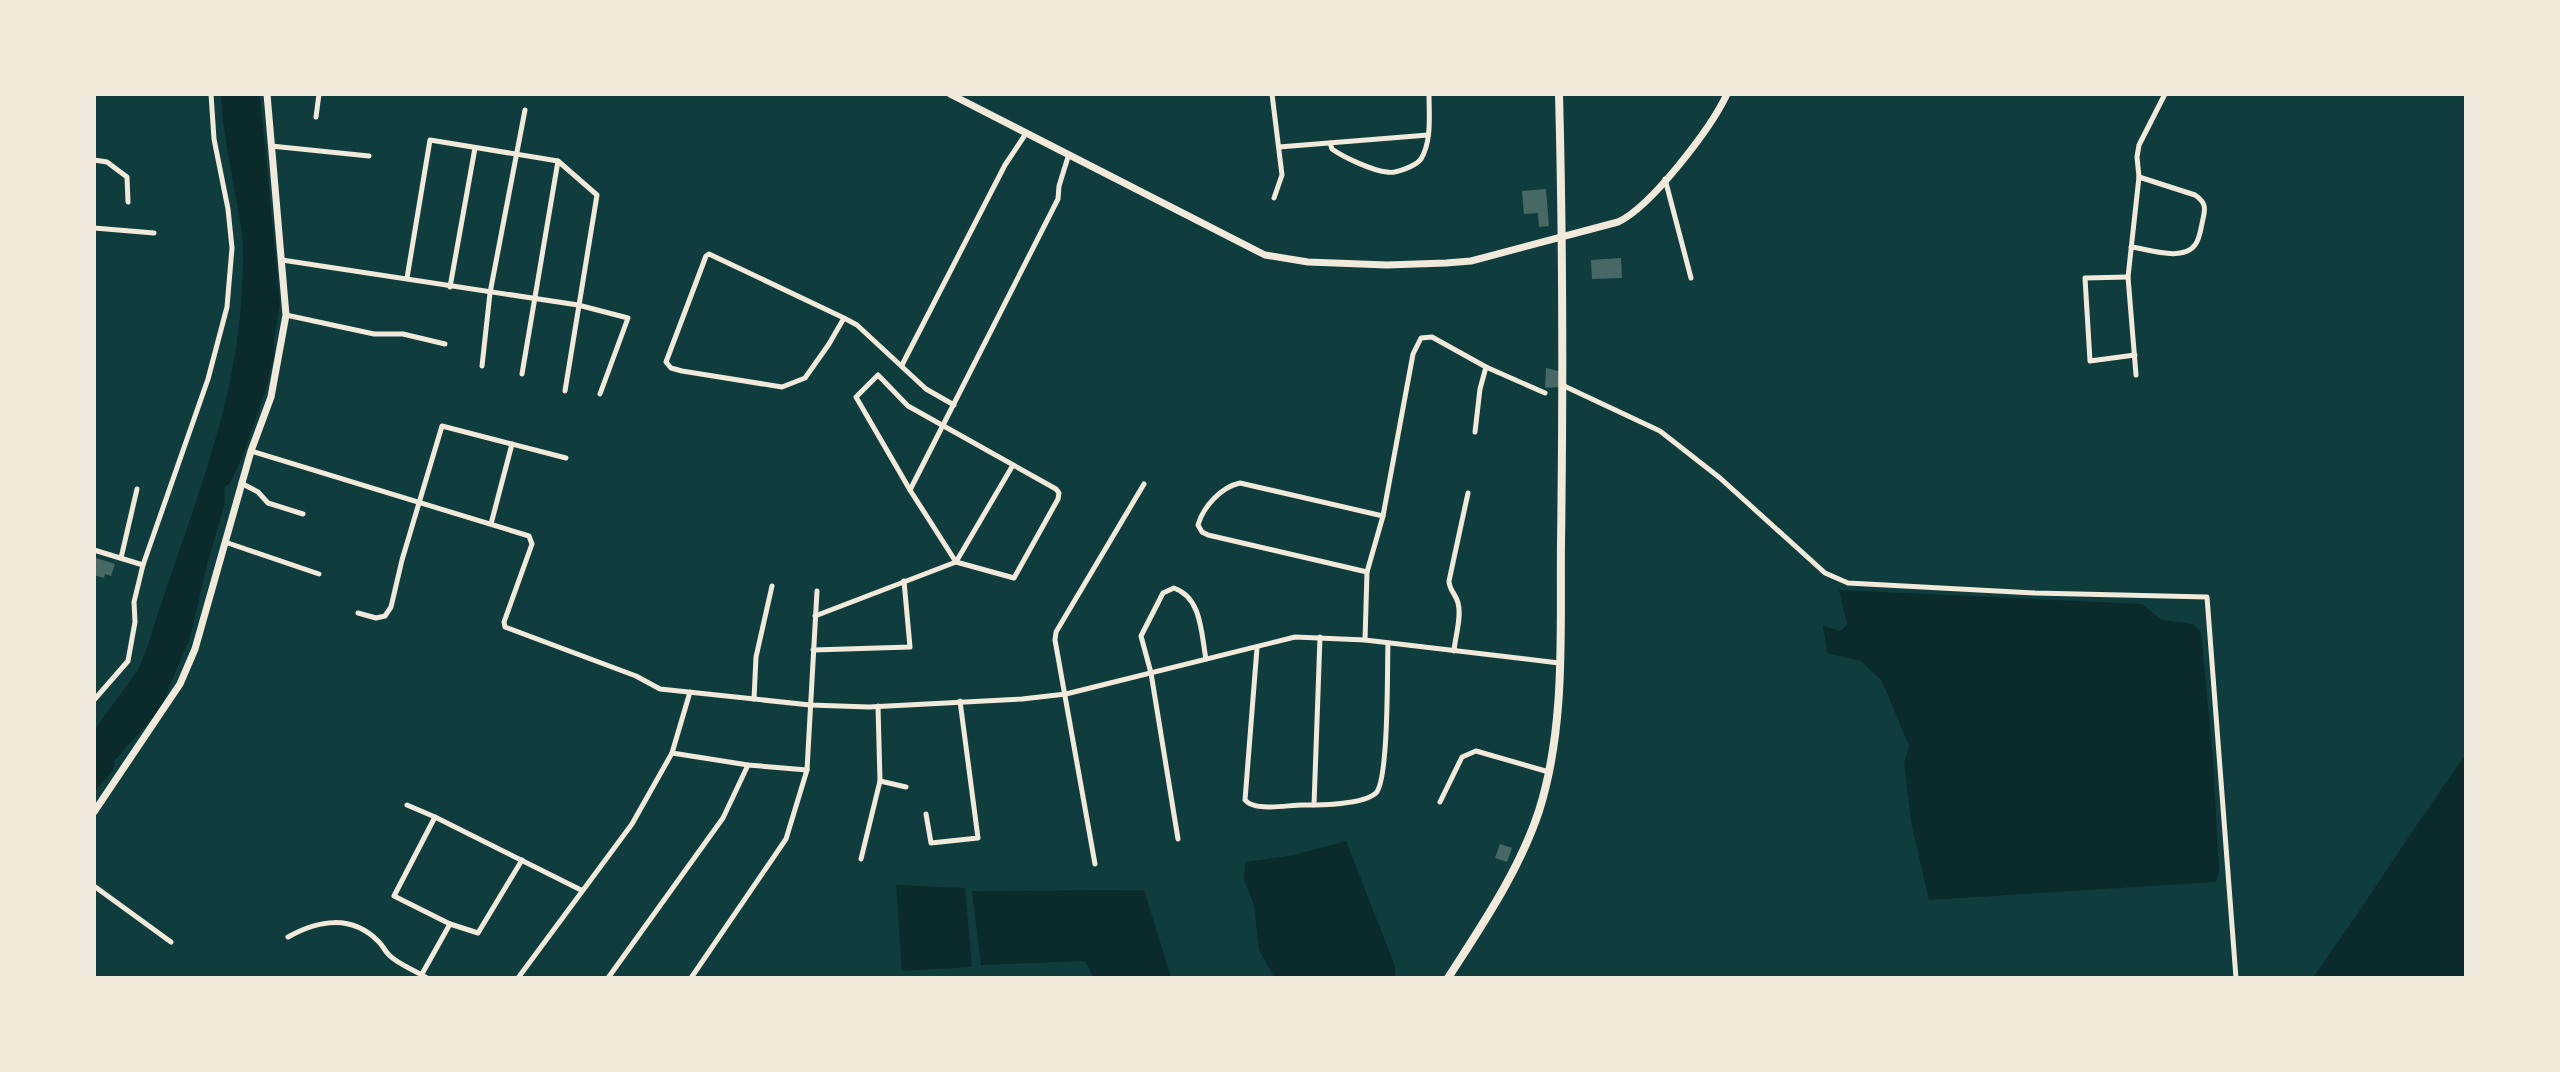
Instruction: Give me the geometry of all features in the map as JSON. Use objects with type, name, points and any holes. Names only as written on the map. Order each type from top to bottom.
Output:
[{"type":"main road","points":[[1448,978],[1516,865],[1539,811],[1557,722],[1562,385],[1559,94]]},
{"type":"street","points":[[94,700],[128,661],[135,622],[134,602],[144,565],[208,379],[230,287],[232,248],[228,209],[214,139],[211,94]]},
{"type":"street","points":[[94,812],[180,684],[195,649],[241,483],[271,397],[286,315],[267,94]]},
{"type":"street","points":[[316,117],[319,94]]},
{"type":"street","points":[[950,94],[1068,157],[1273,258],[1352,264],[1471,261],[1618,222],[1631,216],[1665,179],[1710,125],[1727,94]]},
{"type":"street","points":[[1272,94],[1282,175],[1274,198]]},
{"type":"street","points":[[1330,143],[1332,149],[1340,154],[1386,173],[1417,163],[1423,157],[1428,135],[1429,94]]},
{"type":"street","points":[[2136,375],[2128,277],[2139,177],[2137,156],[2139,145],[2165,94]]},
{"type":"street","points":[[482,366],[490,293],[525,110]]},
{"type":"street","points":[[902,365],[1005,165],[1025,135]]},
{"type":"street","points":[[1279,147],[1428,135]]},
{"type":"street","points":[[407,278],[430,140],[558,161],[597,195],[565,391]]},
{"type":"street","points":[[271,146],[369,156]]},
{"type":"street","points":[[450,287],[475,148]]},
{"type":"street","points":[[909,490],[1058,199],[1068,157]]},
{"type":"street","points":[[94,160],[107,162],[127,177],[128,202]]},
{"type":"street","points":[[522,374],[558,161]]},
{"type":"street","points":[[2131,247],[2177,254],[2189,251],[2197,244],[2205,208],[2203,201],[2195,195],[2139,177]]},
{"type":"street","points":[[1665,179],[1691,278]]},
{"type":"street","points":[[94,228],[154,233]]},
{"type":"street","points":[[844,318],[804,378],[782,387],[682,371],[671,368],[666,362],[701,268],[709,254],[844,318],[857,325],[926,388],[954,405]]},
{"type":"street","points":[[282,260],[578,305],[628,318],[600,394]]},
{"type":"street","points":[[2128,277],[2085,278],[2085,306],[2090,362],[2134,355]]},
{"type":"street","points":[[286,315],[374,334],[403,334],[445,344]]},
{"type":"street","points":[[1364,640],[1367,572],[1383,516],[1413,354],[1421,338],[1432,337],[1486,367],[1545,393]]},
{"type":"street","points":[[1475,432],[1480,389],[1486,367]]},
{"type":"street","points":[[815,616],[956,562],[1014,578],[1058,499],[1056,489],[908,406],[878,375],[856,397],[909,490],[956,562]]},
{"type":"street","points":[[1562,385],[1660,431],[1720,478],[1825,573],[1847,583],[2035,593],[2207,597],[2236,978]]},
{"type":"street","points":[[358,613],[376,618],[385,616],[391,607],[442,426],[566,458]]},
{"type":"street","points":[[491,524],[512,444]]},
{"type":"street","points":[[251,451],[529,536],[531,544],[503,622],[505,627],[636,676],[660,688],[810,705],[878,706],[1021,699],[1066,694],[1296,637],[1364,640],[1559,663]]},
{"type":"street","points":[[956,562],[1013,466]]},
{"type":"street","points":[[241,483],[258,492],[268,503],[303,514]]},
{"type":"street","points":[[1095,864],[1056,632],[1144,484]]},
{"type":"street","points":[[1367,572],[1208,535],[1202,532],[1198,525],[1205,509],[1229,485],[1240,484],[1383,516]]},
{"type":"street","points":[[121,558],[137,489]]},
{"type":"street","points":[[1454,651],[1459,608],[1449,581],[1468,493]]},
{"type":"street","points":[[225,542],[319,574]]},
{"type":"street","points":[[94,550],[144,565]]},
{"type":"street","points":[[813,650],[910,647],[904,581]]},
{"type":"street","points":[[754,699],[756,657],[772,586]]},
{"type":"street","points":[[1178,839],[1151,673],[1141,636],[1163,593],[1174,588],[1186,592],[1195,605],[1206,659]]},
{"type":"street","points":[[691,978],[786,839],[807,770],[817,591]]},
{"type":"street","points":[[1314,805],[1320,637]]},
{"type":"street","points":[[1257,648],[1245,800],[1255,806],[1314,805],[1358,801],[1374,795],[1379,789],[1386,722],[1388,643]]},
{"type":"street","points":[[518,978],[632,824],[672,753],[690,692]]},
{"type":"street","points":[[926,814],[931,843],[978,838],[960,701]]},
{"type":"street","points":[[861,859],[880,781],[878,706]]},
{"type":"street","points":[[1440,802],[1462,757],[1476,751],[1549,772]]},
{"type":"street","points":[[672,753],[748,765],[807,770]]},
{"type":"street","points":[[608,978],[723,818],[748,765]]},
{"type":"street","points":[[880,781],[905,787]]},
{"type":"street","points":[[407,805],[581,890]]},
{"type":"street","points":[[435,817],[394,895],[450,924],[478,933],[522,860]]},
{"type":"street","points":[[94,886],[171,942]]},
{"type":"street","points":[[288,937],[308,926],[332,922],[360,928],[379,941],[390,957],[424,976],[450,924]]},
{"type":"water","points":[[221,95],[260,95],[280,304],[274,356],[266,389],[242,458],[230,483],[224,488],[225,503],[190,638],[160,710],[115,760],[113,770],[95,791],[95,729],[138,670],[147,648],[202,484],[234,359],[241,307],[243,246]]},
{"type":"water","points":[[1839,590],[2142,604],[2162,620],[2193,624],[2201,633],[2213,758],[2219,871],[2216,882],[1929,900],[1911,822],[1904,763],[1909,746],[1882,681],[1861,661],[1827,653],[1823,626],[1841,631],[1847,624]]},
{"type":"water","points":[[2465,756],[2465,977],[2313,977],[2426,811]]},
{"type":"water","points":[[1346,841],[1395,966],[1395,977],[1274,977],[1259,950],[1254,905],[1244,880],[1245,862],[1294,855]]},
{"type":"water","points":[[896,885],[965,888],[972,967],[902,971]]},
{"type":"water","points":[[1144,890],[1171,977],[1093,977],[1085,961],[981,965],[972,891]]},
{"type":"building","points":[[1546,189],[1549,226],[1539,227],[1538,213],[1524,214],[1522,191]]},
{"type":"building","points":[[1621,258],[1622,278],[1592,279],[1591,260]]},
{"type":"building","points":[[1546,368],[1559,371],[1560,387],[1545,388]]},
{"type":"building","points":[[96,558],[115,564],[111,576],[105,574],[104,578],[94,575]]},
{"type":"building","points":[[1500,844],[1512,848],[1507,862],[1495,858]]}]
